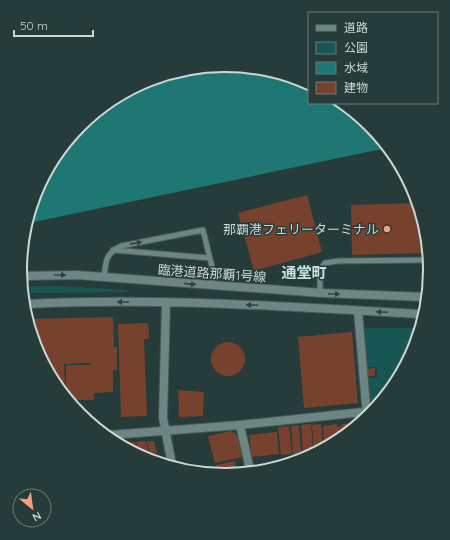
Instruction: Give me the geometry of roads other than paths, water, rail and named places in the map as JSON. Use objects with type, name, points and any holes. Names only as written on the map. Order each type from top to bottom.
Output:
[{"type":"street","name":"臨港道路那覇1号線","points":[[27,276],[64,275],[104,277],[212,286],[421,298]]},
{"type":"street","points":[[30,304],[84,302],[225,303],[418,314]]},
{"type":"street","points":[[166,303],[162,418],[171,460]]},
{"type":"street","points":[[358,311],[367,408]]},
{"type":"street","points":[[115,435],[361,414]]},
{"type":"street","points":[[240,425],[249,466]]},
{"type":"lane","points":[[104,277],[107,258],[112,250],[121,246],[203,230],[212,267],[212,286]]},
{"type":"lane","points":[[112,250],[210,258]]},
{"type":"lane","points":[[320,293],[320,270],[325,263],[338,261],[423,260]]},
{"type":"water","points":[[212,72],[238,72],[264,76],[301,87],[308,90],[308,104],[333,104],[356,121],[382,149],[33,222],[47,182],[60,160],[76,139],[94,121],[115,105],[137,92],[186,76]]},
{"type":"place","name":"那覇港フェリーターミナル","points":[[387,229]]},
{"type":"district","name":"通堂町","points":[[304,273]]}]
